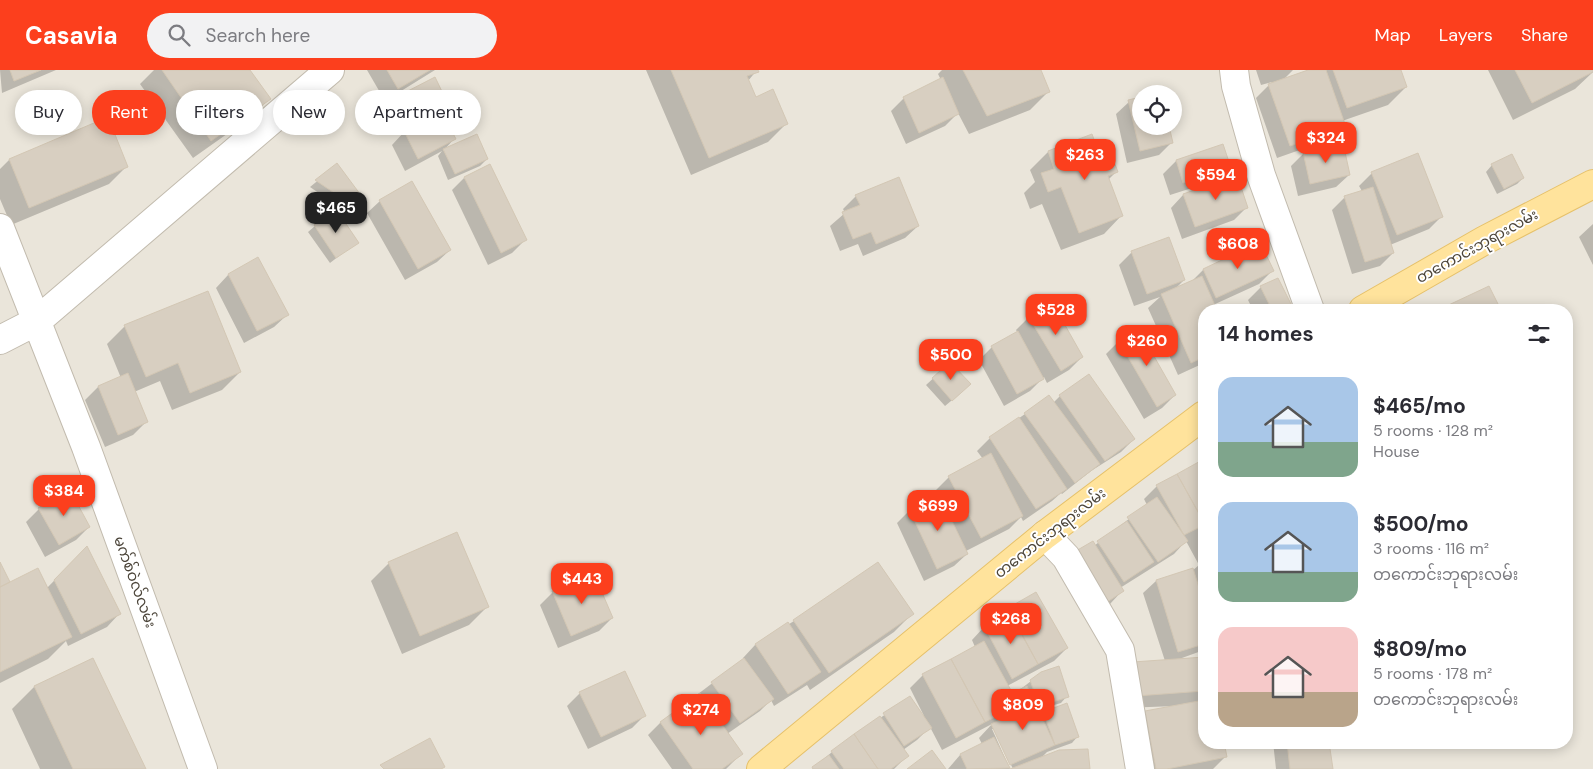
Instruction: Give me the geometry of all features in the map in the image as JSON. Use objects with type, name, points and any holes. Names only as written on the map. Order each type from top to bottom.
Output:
[{"type":"main road","name":"တကောင်းဘုရားလမ်း","points":[[1373,304],[1485,240],[1593,184]]},
{"type":"main road","name":"တကောင်းဘုရားလမ်း","points":[[761,769],[1045,535],[1198,420]]},
{"type":"street","points":[[0,340],[37,321],[330,70]]},
{"type":"street","points":[[1234,70],[1236,86],[1261,175],[1308,304]]},
{"type":"street","name":"မက်စ်ဝဲလ်လမ်း","points":[[0,228],[86,447],[203,769]]},
{"type":"street","points":[[1045,535],[1066,557],[1120,650],[1140,769]]},
{"type":"shaded area","points":[[0,70],[1593,70],[1593,769],[0,769]]},
{"type":"building","points":[[10,70],[41,70],[14,81]]},
{"type":"building","points":[[162,70],[250,70],[271,99],[263,105],[263,90],[176,90]]},
{"type":"building","points":[[387,70],[430,70],[398,89]]},
{"type":"building","points":[[671,70],[758,70],[759,72],[747,76],[756,97],[773,89],[788,124],[709,158]]},
{"type":"building","points":[[963,70],[1041,70],[1050,92],[987,116]]},
{"type":"building","points":[[1308,70],[1326,70],[1346,127],[1290,146],[1268,84]]},
{"type":"building","points":[[1333,70],[1401,70],[1407,87],[1347,108]]},
{"type":"building","points":[[1515,70],[1593,70],[1593,72],[1532,103]]},
{"type":"building","points":[[435,77],[441,90],[410,90]]},
{"type":"building","points":[[943,77],[959,114],[919,133],[903,97]]},
{"type":"building","points":[[1132,99],[1132,117],[1128,100]]},
{"type":"building","points":[[92,124],[92,135],[115,135],[128,167],[29,208],[9,159],[66,135],[82,135],[82,128]]},
{"type":"building","points":[[1092,134],[1096,145],[1106,141],[1118,172],[1108,176],[1123,216],[1079,233],[1061,187],[1048,192],[1041,173],[1054,169],[1048,151]]},
{"type":"building","points":[[207,135],[220,135],[211,141]]},
{"type":"building","points":[[406,135],[454,135],[456,139],[418,159]]},
{"type":"building","points":[[477,135],[488,159],[455,174],[443,149]]},
{"type":"building","points":[[1136,135],[1171,135],[1173,143],[1140,151]]},
{"type":"building","points":[[1343,143],[1350,175],[1310,184],[1303,152]]},
{"type":"building","points":[[1223,144],[1231,168],[1183,183],[1176,160]]},
{"type":"building","points":[[1418,153],[1443,217],[1397,235],[1371,172]]},
{"type":"building","points":[[1512,154],[1524,178],[1504,189],[1491,164]]},
{"type":"building","points":[[337,163],[360,194],[349,203],[315,180]]},
{"type":"building","points":[[490,164],[527,240],[501,253],[464,177]]},
{"type":"building","points":[[1237,175],[1248,208],[1195,227],[1183,194]]},
{"type":"building","points":[[899,177],[919,226],[876,244],[871,232],[853,239],[842,212],[860,205],[855,195]]},
{"type":"building","points":[[412,181],[451,250],[418,269],[379,200]]},
{"type":"building","points":[[1373,187],[1394,253],[1365,262],[1344,196]]},
{"type":"building","points":[[336,209],[359,243],[336,258],[314,225]]},
{"type":"building","points":[[1169,237],[1185,280],[1147,294],[1131,251]]},
{"type":"building","points":[[1260,242],[1274,271],[1216,298],[1203,269]]},
{"type":"building","points":[[258,257],[289,315],[257,331],[228,274]]},
{"type":"building","points":[[1202,276],[1214,304],[1198,304],[1198,360],[1191,363],[1161,294]]},
{"type":"building","points":[[1278,278],[1291,304],[1269,304],[1260,286]]},
{"type":"building","points":[[1489,286],[1498,304],[1451,304]]},
{"type":"building","points":[[208,291],[241,372],[190,393],[178,363],[146,377],[124,325]]},
{"type":"building","points":[[1052,302],[1083,357],[1061,371],[1028,316]]},
{"type":"building","points":[[1138,328],[1176,395],[1157,407],[1118,340]]},
{"type":"building","points":[[1018,331],[1044,379],[1017,394],[991,346]]},
{"type":"building","points":[[950,362],[971,384],[952,401],[932,378]]},
{"type":"building","points":[[128,373],[148,422],[118,435],[98,386]]},
{"type":"building","points":[[1089,374],[1135,439],[1105,461],[1059,395]]},
{"type":"building","points":[[1049,395],[1100,464],[1075,483],[1024,413]]},
{"type":"building","points":[[1019,417],[1067,489],[1036,509],[989,437]]},
{"type":"building","points":[[991,453],[1023,516],[981,538],[948,476]]},
{"type":"building","points":[[1198,462],[1198,511],[1177,474]]},
{"type":"building","points":[[1177,474],[1198,512],[1198,528],[1184,535],[1156,485]]},
{"type":"building","points":[[70,490],[90,527],[59,545],[38,508]]},
{"type":"building","points":[[939,494],[968,554],[937,569],[909,509]]},
{"type":"building","points":[[1157,497],[1188,541],[1158,562],[1127,517]]},
{"type":"building","points":[[1127,521],[1154,562],[1124,582],[1097,541]]},
{"type":"building","points":[[457,532],[489,607],[420,636],[388,562]]},
{"type":"building","points":[[1093,541],[1124,591],[1101,606],[1069,555]]},
{"type":"building","points":[[87,546],[121,614],[81,634],[54,580]]},
{"type":"building","points":[[0,562],[10,582],[0,587]]},
{"type":"building","points":[[878,562],[914,614],[829,673],[793,620]]},
{"type":"building","points":[[38,568],[72,637],[0,672],[0,587]]},
{"type":"building","points":[[1193,568],[1198,584],[1198,646],[1178,652],[1156,580]]},
{"type":"building","points":[[594,574],[613,618],[571,636],[552,591]]},
{"type":"building","points":[[1036,592],[1068,648],[1038,664],[1008,608]]},
{"type":"building","points":[[1009,612],[1038,664],[1012,679],[984,626]]},
{"type":"building","points":[[788,622],[821,672],[788,694],[755,644]]},
{"type":"building","points":[[984,641],[1019,705],[985,722],[951,659]]},
{"type":"building","points":[[1198,657],[1198,691],[1136,696],[1133,662]]},
{"type":"building","points":[[93,658],[146,769],[73,769],[34,686]]},
{"type":"building","points":[[744,658],[774,699],[740,723],[711,682]]},
{"type":"building","points":[[951,659],[985,722],[956,738],[922,674]]},
{"type":"building","points":[[1059,666],[1069,697],[1039,706],[1030,680],[1041,672]]},
{"type":"building","points":[[625,671],[646,716],[601,737],[579,692]]},
{"type":"building","points":[[1027,686],[1055,745],[1010,765],[991,724],[1024,709],[1016,691]]},
{"type":"building","points":[[700,693],[743,754],[722,769],[693,769],[660,722]]},
{"type":"building","points":[[910,696],[932,728],[904,746],[883,713]]},
{"type":"building","points":[[1198,701],[1198,749],[1225,749],[1227,757],[1167,769],[1156,769],[1145,711]]},
{"type":"building","points":[[1067,703],[1079,737],[1055,745],[1043,712]]},
{"type":"building","points":[[880,716],[909,756],[891,769],[878,769],[854,734]]},
{"type":"building","points":[[854,734],[878,769],[844,769],[831,751]]},
{"type":"building","points":[[994,737],[1010,768],[967,769],[960,754]]},
{"type":"building","points":[[430,738],[445,767],[441,769],[384,769],[380,765]]},
{"type":"building","points":[[1088,749],[1090,769],[1010,769],[1059,750]]},
{"type":"building","points":[[1288,749],[1330,749],[1333,769],[1290,769]]},
{"type":"building","points":[[932,750],[946,769],[907,769]]},
{"type":"building","points":[[829,755],[839,769],[813,769],[812,767]]}]
